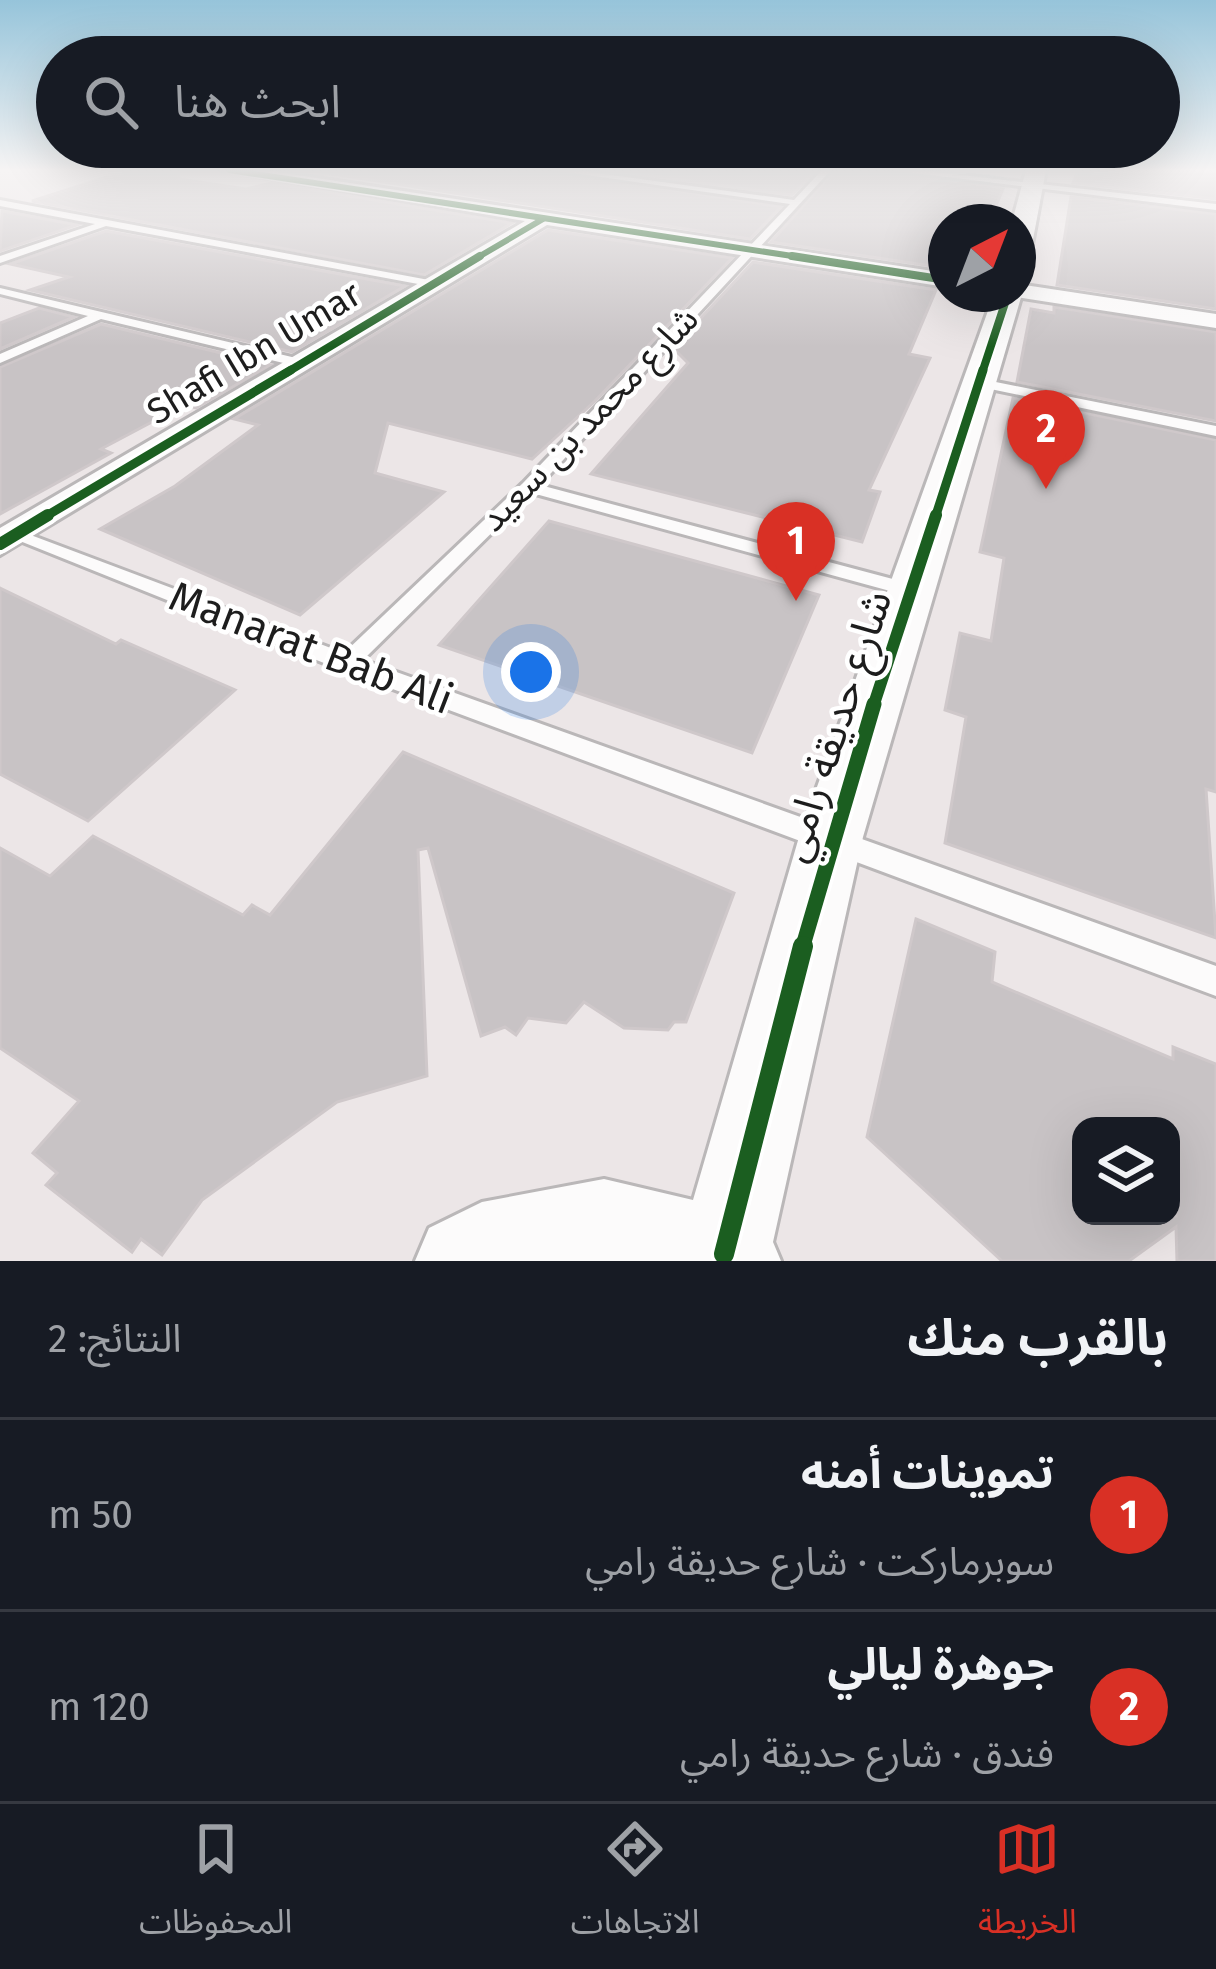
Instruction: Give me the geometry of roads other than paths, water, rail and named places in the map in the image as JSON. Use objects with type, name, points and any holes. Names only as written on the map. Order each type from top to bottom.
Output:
[{"type":"street","name":"Shafi Ibn Umar","points":[[7,539],[525,229]]},
{"type":"street","points":[[608,229],[928,277]]},
{"type":"street","points":[[1036,294],[1216,321]]},
{"type":"street","name":"شارع حديقة رامي","points":[[729,1257],[831,837],[1001,312]]},
{"type":"street","points":[[462,1261],[482,1248],[604,1224],[729,1257]]},
{"type":"lane","points":[[0,260],[90,229]]},
{"type":"lane","points":[[138,229],[429,283]]},
{"type":"lane","name":"شارع محمد بن سعيد","points":[[347,663],[529,487],[768,229]]},
{"type":"lane","points":[[0,291],[296,362]]},
{"type":"lane","points":[[0,359],[96,317]]},
{"type":"lane","points":[[976,382],[1216,431]]},
{"type":"lane","points":[[529,487],[912,591]]},
{"type":"lane","name":"Manarat Bab Ali","points":[[7,539],[1216,981]]},
{"type":"place","name":"جوهرة ليالي","points":[[1046,489]]},
{"type":"place","name":"تموينات أمنه","points":[[796,601]]}]
